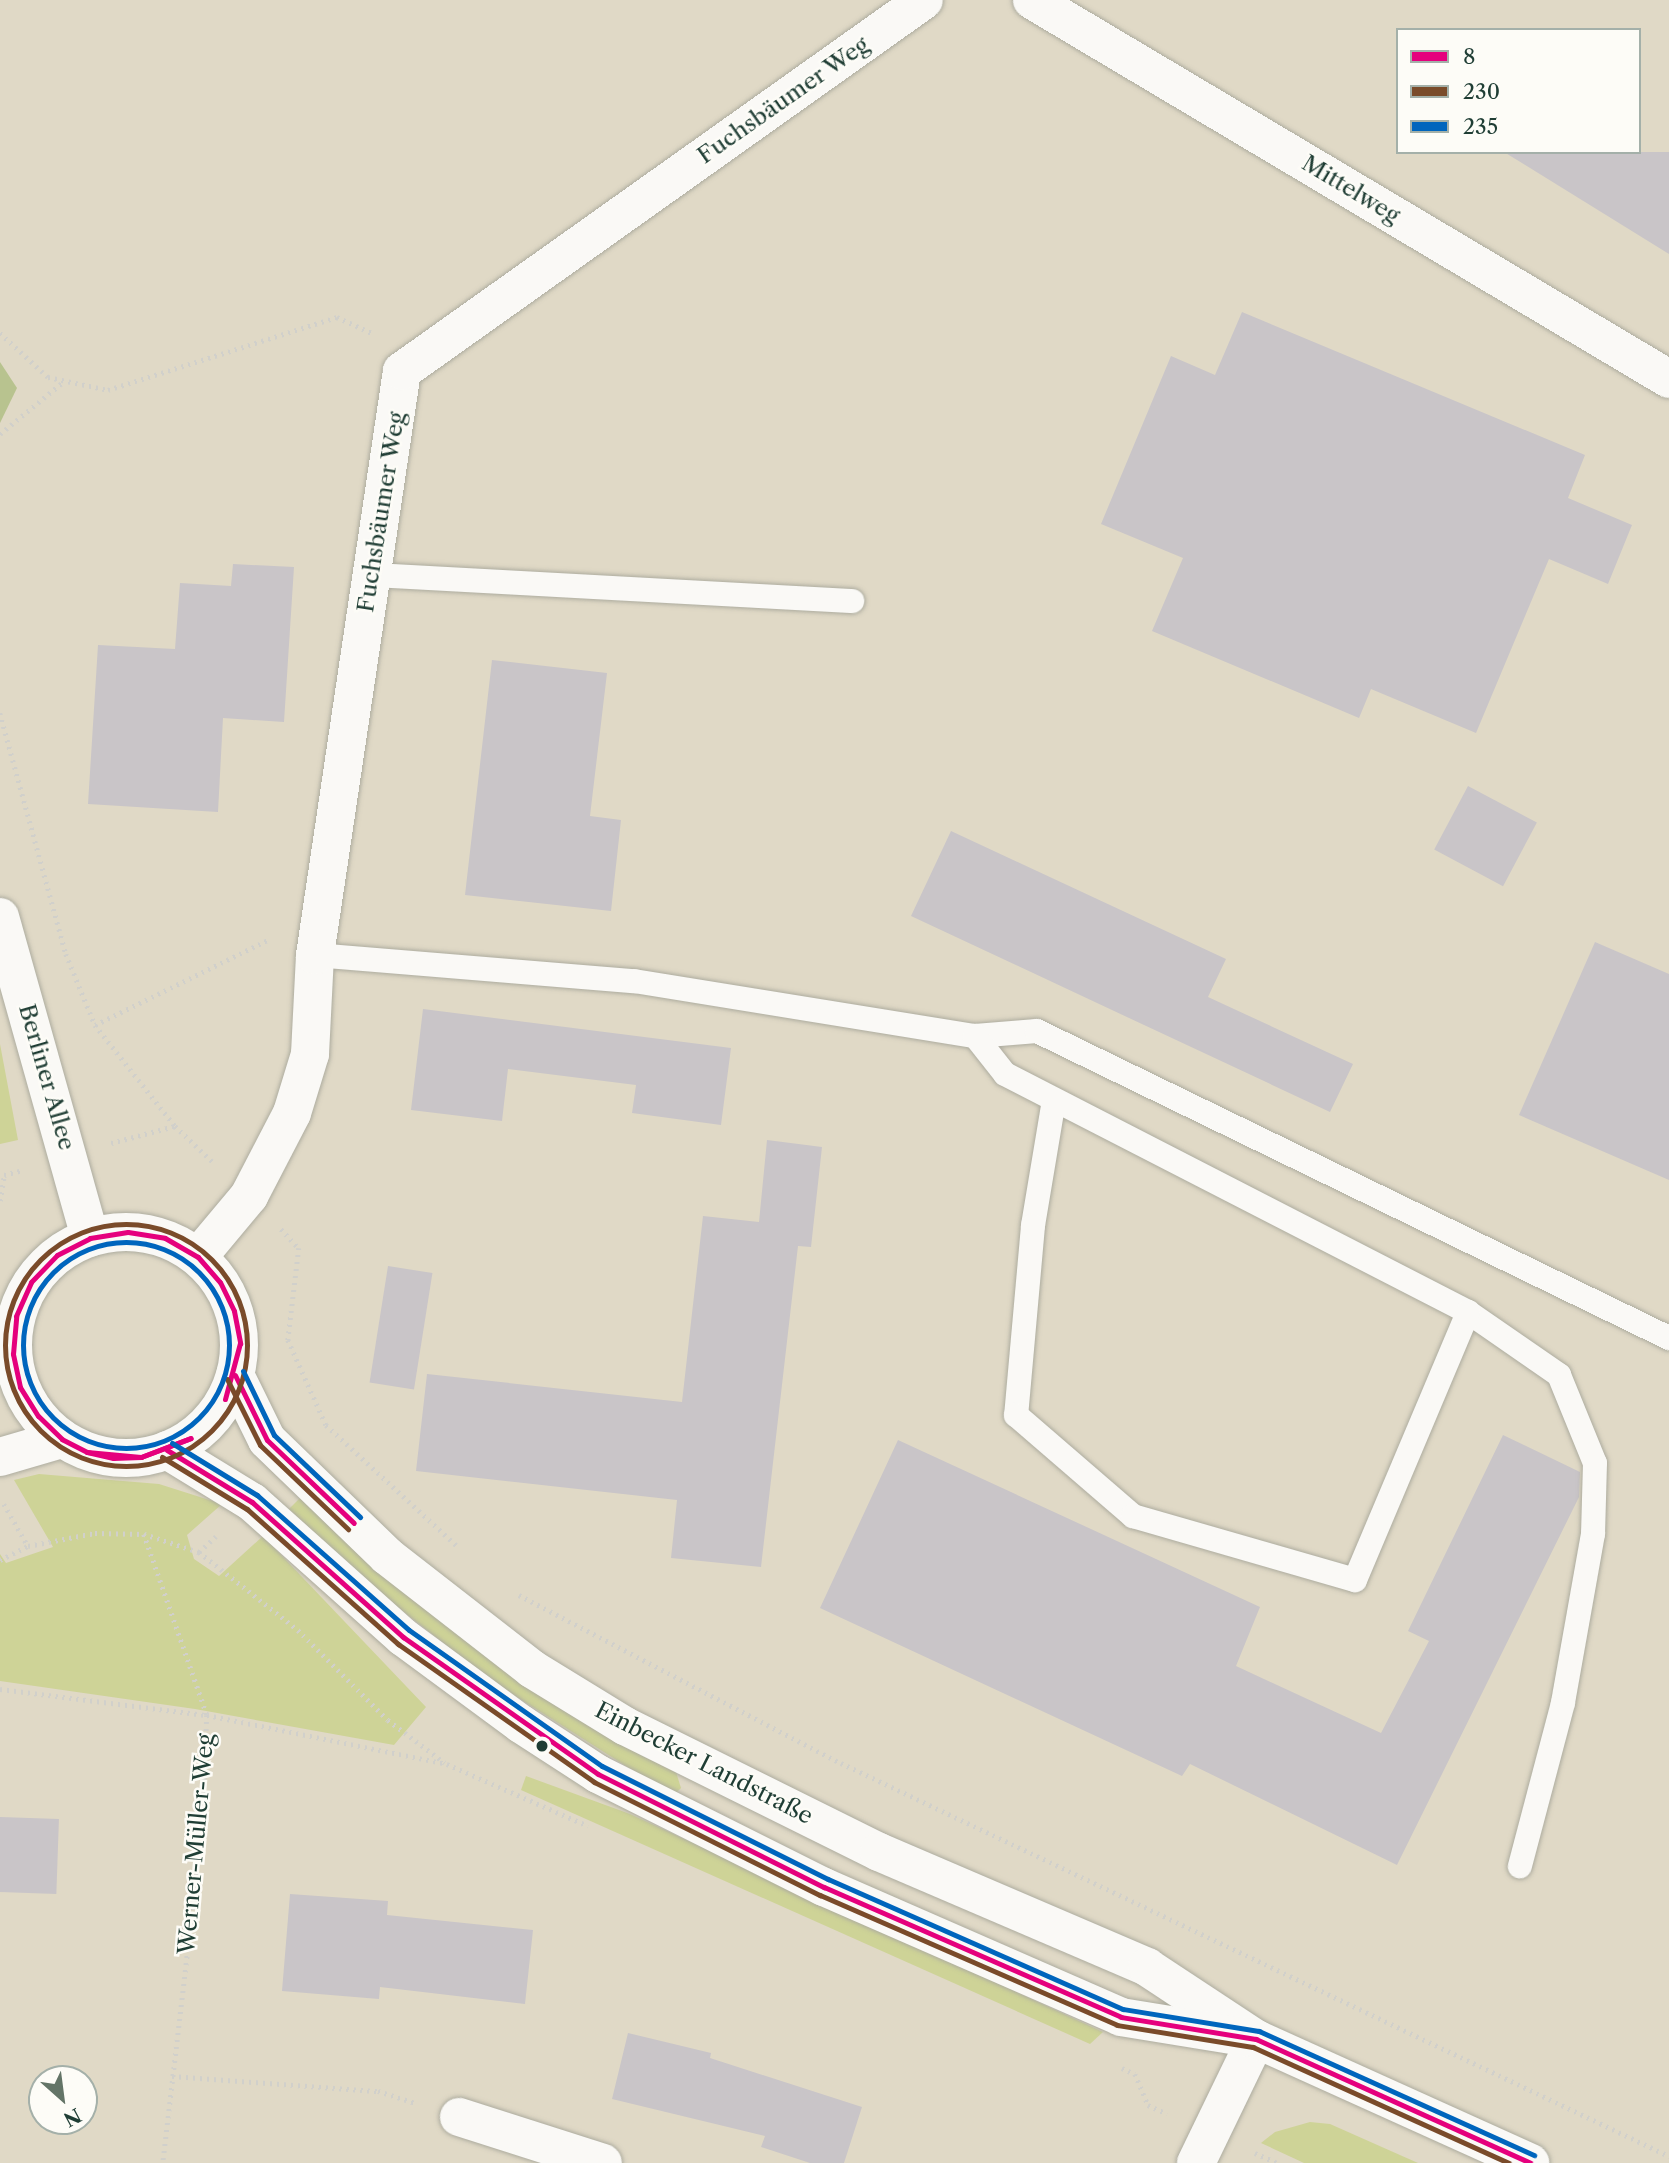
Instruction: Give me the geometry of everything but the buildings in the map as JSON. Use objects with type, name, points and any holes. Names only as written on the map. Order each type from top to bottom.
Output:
[{"type":"main road","name":"Fuchsbäumer Weg","points":[[198,1257],[249,1196],[292,1113],[310,1054],[315,955],[402,371],[924,0]]},
{"type":"main road","name":"Mittelweg","points":[[1032,0],[1669,379]]},
{"type":"main road","name":"Berliner Allee","points":[[0,917],[71,1154],[90,1238]]},
{"type":"main road","points":[[128,1232],[165,1238],[198,1257],[220,1282],[234,1311],[240,1343],[235,1375],[210,1420],[167,1451],[113,1458],[87,1452],[62,1438],[38,1416],[6,1363],[16,1317],[31,1282],[57,1255],[90,1238],[128,1232]]},
{"type":"main road","name":"Einbecker Landstraße","points":[[235,1375],[267,1440],[387,1556],[532,1669],[625,1726],[879,1852],[1147,1968],[1256,2039],[1530,2163]]},
{"type":"main road","points":[[0,1457],[62,1438]]},
{"type":"main road","name":"Einbecker Landstraße","points":[[167,1451],[252,1502],[403,1637],[521,1724],[598,1774],[824,1886],[1121,2017],[1256,2039]]},
{"type":"main road","points":[[1203,2148],[1256,2039]]},
{"type":"main road","points":[[459,2117],[603,2163]]},
{"type":"lane","points":[[372,575],[852,601]]},
{"type":"lane","points":[[315,955],[634,981],[975,1036],[1037,1031],[1669,1338]]},
{"type":"lane","points":[[975,1036],[1004,1074],[1468,1312],[1559,1375],[1595,1462],[1593,1534],[1563,1703],[1520,1866]]},
{"type":"lane","points":[[1054,1100],[1033,1226],[1016,1415],[1133,1516],[1355,1580],[1468,1312]]},
{"type":"path","points":[[0,334],[48,377],[108,390],[337,317],[375,334],[402,371]]},
{"type":"path","points":[[0,433],[63,382]]},
{"type":"path","points":[[0,713],[66,954],[95,1025],[175,1126]]},
{"type":"path","points":[[95,1025],[321,914]]},
{"type":"path","points":[[0,1201],[4,1175]]},
{"type":"path","points":[[299,1248],[288,1340],[326,1425],[468,1556]]},
{"type":"path","points":[[0,1497],[28,1546]]},
{"type":"path","points":[[0,1560],[28,1546],[94,1532],[144,1534],[198,1552],[298,1630],[388,1720],[447,1764]]},
{"type":"path","name":"Werner-Müller-Weg","points":[[144,1534],[207,1715],[202,1831],[163,2163]]},
{"type":"path","points":[[511,1591],[841,1763],[1669,2156]]},
{"type":"path","points":[[0,1689],[207,1715],[447,1764],[599,1831]]},
{"type":"path","points":[[1113,2064],[1135,2074],[1148,2105],[1203,2148],[1277,2163]]},
{"type":"path","points":[[172,2076],[378,2091],[459,2117]]},
{"type":"green space","points":[[0,362],[17,388],[0,423]]},
{"type":"green space","points":[[0,1044],[18,1140],[0,1144]]},
{"type":"green space","points":[[39,1474],[159,1484],[222,1504],[187,1535],[194,1559],[219,1576],[263,1536],[426,1707],[394,1745],[195,1709],[0,1681],[0,1554],[6,1563],[53,1547],[14,1480]]},
{"type":"green space","points":[[300,1498],[676,1772],[681,1788],[677,1792],[665,1788],[629,1768],[492,1681],[381,1594],[289,1509]]},
{"type":"green space","points":[[526,1776],[630,1814],[1103,2032],[1090,2044],[521,1790]]},
{"type":"green space","points":[[1310,2122],[1330,2124],[1418,2163],[1304,2163],[1261,2143],[1275,2132]]},
{"type":"transit line","name":"230","points":[[114,1224],[138,1224],[183,1238],[212,1259],[227,1278],[238,1299],[245,1321],[247,1345],[245,1369],[238,1391],[227,1412],[212,1431],[183,1452],[161,1461],[138,1466],[114,1466],[69,1452],[49,1439],[32,1422],[19,1402],[10,1380],[5,1357],[5,1333],[19,1288],[32,1268],[49,1251],[69,1238],[91,1229],[114,1224]]},
{"type":"transit line","name":"8","points":[[87,1452],[62,1439],[38,1416],[20,1387],[13,1354],[16,1316],[31,1282],[57,1255],[90,1238],[128,1232],[165,1238],[198,1257],[220,1282],[234,1311],[240,1343],[225,1399]]},
{"type":"transit line","name":"235","points":[[126,1242],[166,1249],[199,1272],[222,1305],[229,1345],[222,1385],[199,1418],[166,1441],[126,1448],[86,1441],[53,1418],[30,1385],[23,1345],[30,1305],[53,1272],[86,1249],[126,1242]]},
{"type":"transit line","name":"235","points":[[243,1371],[274,1435],[360,1517]]},
{"type":"transit line","name":"8","points":[[235,1375],[267,1440],[354,1523]]},
{"type":"transit line","name":"230","points":[[227,1379],[260,1445],[348,1529]]},
{"type":"transit line","name":"8","points":[[141,1457],[191,1438]]},
{"type":"transit line","name":"8","points":[[141,1457],[191,1438]]},
{"type":"transit line","name":"235","points":[[172,1443],[257,1495],[409,1630],[602,1766],[828,1879],[1123,2009],[1259,2031],[1534,2155]]},
{"type":"transit line","name":"8","points":[[167,1450],[252,1502],[403,1637],[598,1774],[824,1887],[1121,2017],[1256,2039],[1530,2163]]},
{"type":"transit line","name":"8","points":[[87,1452],[141,1457]]},
{"type":"transit line","name":"8","points":[[87,1452],[113,1458],[141,1457]]},
{"type":"transit line","name":"230","points":[[162,1457],[247,1509],[398,1644],[594,1782],[820,1895],[1117,2025],[1253,2047],[1509,2163]]}]
